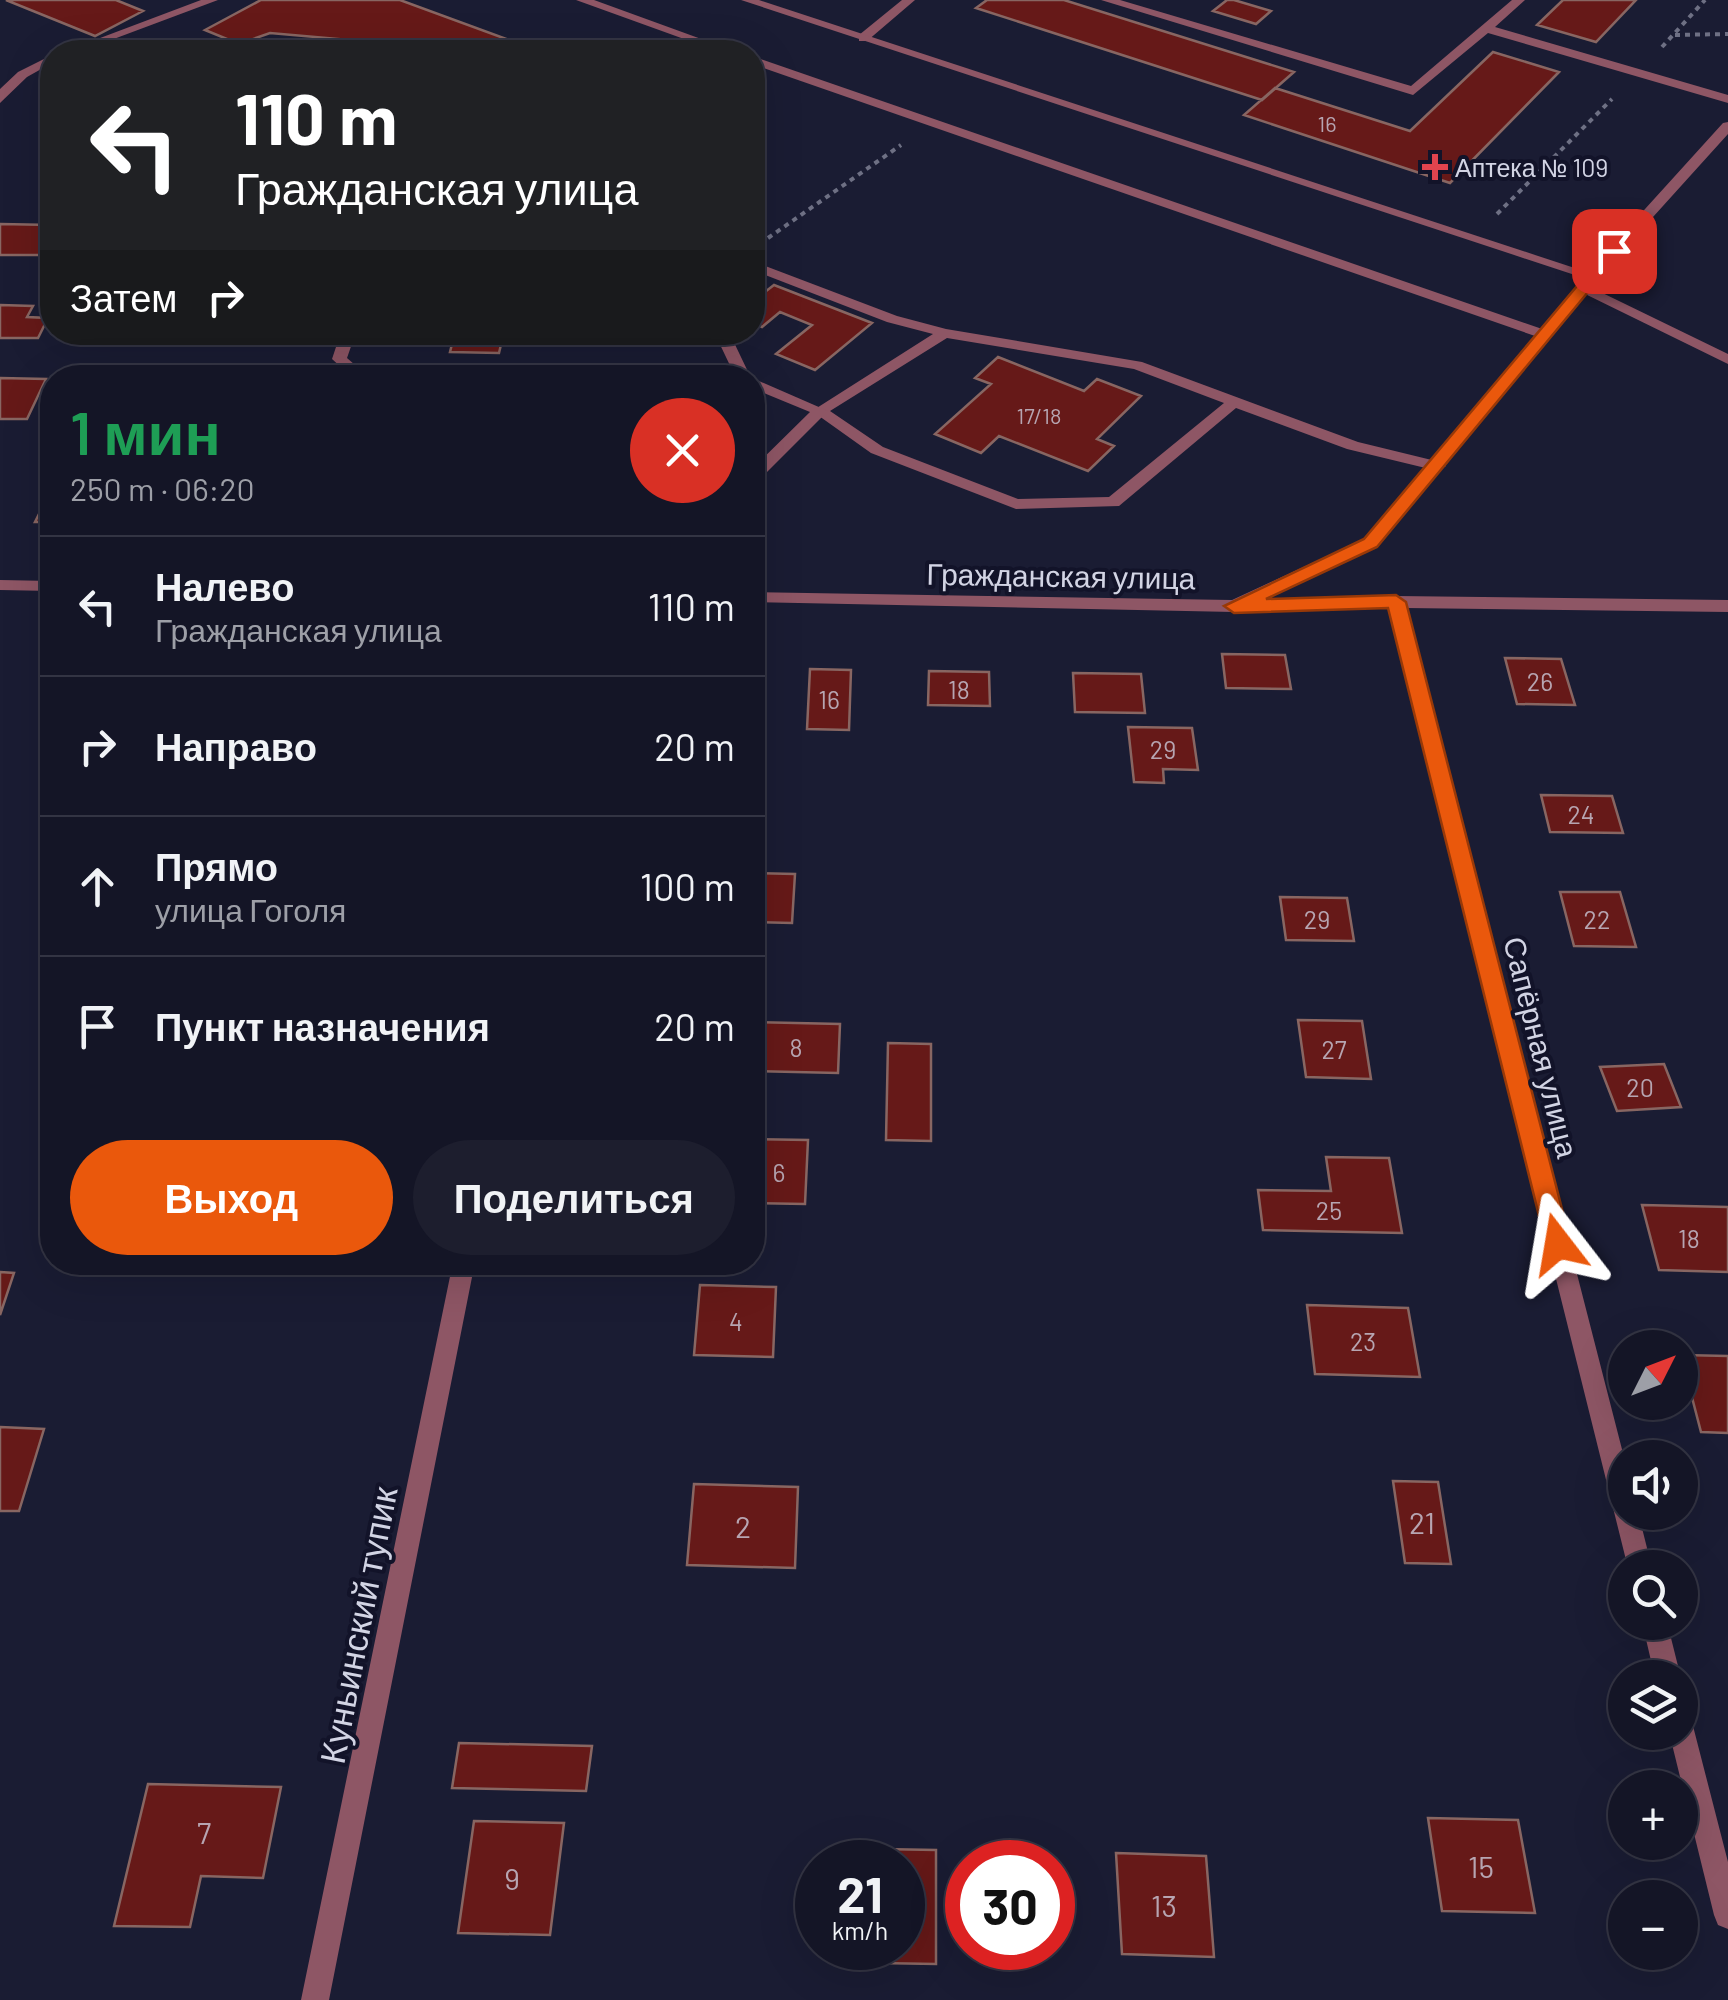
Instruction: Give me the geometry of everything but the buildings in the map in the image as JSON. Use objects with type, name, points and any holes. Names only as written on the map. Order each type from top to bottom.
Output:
[{"type":"street","points":[[102,40],[212,0]]},
{"type":"street","points":[[582,0],[697,40]]},
{"type":"street","points":[[748,0],[1588,282],[1728,360]]},
{"type":"street","points":[[863,38],[909,0]]},
{"type":"street","points":[[1117,1],[1413,90],[1490,29],[1519,0]]},
{"type":"street","points":[[1490,29],[1728,99]]},
{"type":"street","points":[[0,99],[6,89],[40,64]]},
{"type":"street","points":[[765,65],[1543,334]]},
{"type":"street","points":[[1234,606],[1370,543],[1438,466],[1558,316],[1728,126]]},
{"type":"street","points":[[765,269],[892,320],[945,333],[1137,365],[1353,446],[1438,466]]},
{"type":"street","points":[[765,465],[820,411],[945,333]]},
{"type":"street","points":[[765,388],[820,411],[877,450],[1016,504],[1113,502],[1235,401]]},
{"type":"street","points":[[0,585],[40,586]]},
{"type":"street","name":"Гражданская улица","points":[[765,597],[1234,606],[1396,602],[1728,606]]},
{"type":"street","name":"Сапёрная улица","points":[[1396,602],[1608,1440]]},
{"type":"street","name":"Куньинский тупик","points":[[315,2000],[390,1648],[462,1275]]},
{"type":"street","points":[[1686,1750],[1728,1916]]},
{"type":"path","points":[[1706,0],[1674,35],[1728,34]]},
{"type":"path","points":[[1490,222],[1637,73]]},
{"type":"path","points":[[765,242],[772,233],[933,123]]},
{"type":"place","name":"Аптека № 109","points":[[1435,167]]},
{"type":"route","points":[[1558,1244],[1396,602],[1234,606],[1370,543],[1614,251]]}]
